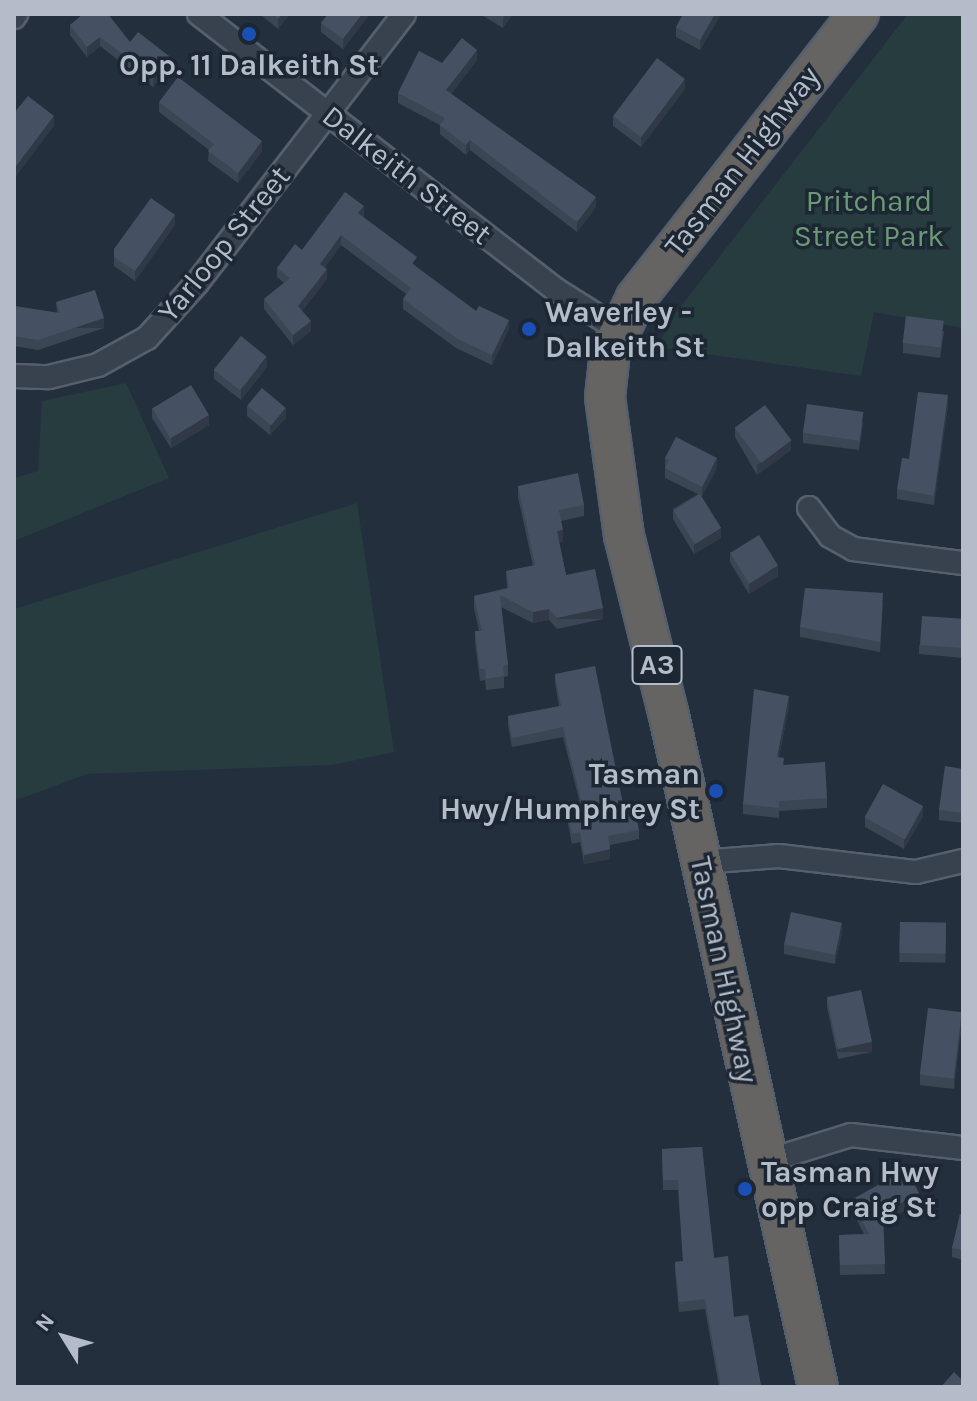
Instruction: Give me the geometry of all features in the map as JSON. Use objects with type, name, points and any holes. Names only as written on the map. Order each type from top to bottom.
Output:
[{"type":"highway","name":"Tasman Highway","points":[[818,1387],[764,1162],[701,862],[624,536],[605,422],[606,377],[620,330],[670,253],[859,14]]},
{"type":"street","name":"Dalkeith Street","points":[[199,14],[556,290],[620,330]]},
{"type":"street","name":"Yarloop Street","points":[[14,376],[49,377],[86,368],[147,338],[189,293],[404,14]]},
{"type":"street","points":[[809,508],[830,536],[853,549],[963,563]]},
{"type":"street","points":[[701,862],[779,856],[916,872],[963,861]]},
{"type":"street","points":[[764,1162],[851,1135],[963,1148]]},
{"type":"green space","name":"Pritchard Street Park","points":[[908,14],[963,14],[963,328],[874,312],[861,376],[657,347],[675,314]]},
{"type":"green space","points":[[126,383],[169,478],[14,541],[14,478],[38,471],[42,401]]},
{"type":"green space","points":[[357,503],[394,752],[332,765],[87,774],[14,801],[14,609]]},
{"type":"building","points":[[83,14],[108,14],[130,42],[138,32],[169,56],[153,77],[100,37],[87,47],[70,25]]},
{"type":"building","points":[[328,14],[362,14],[343,39],[321,23]]},
{"type":"building","points":[[683,14],[715,14],[700,40],[676,27]]},
{"type":"building","points":[[462,38],[477,50],[446,90],[596,197],[577,222],[470,140],[466,145],[440,125],[445,118],[398,93],[419,51],[442,63]]},
{"type":"building","points":[[657,58],[685,79],[641,137],[613,116]]},
{"type":"building","points":[[178,77],[262,141],[238,173],[208,151],[214,144],[159,102]]},
{"type":"building","points":[[28,96],[54,116],[14,169],[14,113]]},
{"type":"building","points":[[345,192],[364,206],[358,213],[417,257],[412,264],[476,311],[479,306],[509,320],[492,355],[456,338],[403,299],[411,288],[341,235],[320,264],[327,269],[298,306],[311,321],[293,335],[264,299],[290,278],[277,268],[295,244],[302,250]]},
{"type":"building","points":[[151,198],[175,215],[135,271],[114,257],[114,249]]},
{"type":"building","points":[[95,290],[104,318],[38,340],[14,336],[14,306],[60,313],[56,302]]},
{"type":"building","points":[[906,316],[944,321],[940,347],[903,343]]},
{"type":"building","points":[[241,336],[267,357],[240,390],[214,369]]},
{"type":"building","points":[[191,385],[209,415],[170,438],[152,408]]},
{"type":"building","points":[[262,388],[286,408],[271,426],[247,406]]},
{"type":"building","points":[[918,392],[948,395],[934,496],[897,489],[902,458],[909,459]]},
{"type":"building","points":[[807,404],[863,412],[859,441],[803,433]]},
{"type":"building","points":[[765,405],[791,440],[761,463],[735,428]]},
{"type":"building","points":[[676,437],[717,458],[702,487],[665,468],[669,460],[665,458]]},
{"type":"building","points":[[578,473],[584,505],[559,510],[563,530],[557,531],[566,575],[595,569],[603,608],[557,618],[549,609],[533,612],[500,595],[508,665],[503,666],[504,676],[486,679],[485,669],[480,669],[475,631],[482,631],[474,596],[509,588],[506,571],[535,565],[518,486]]},
{"type":"building","points":[[700,494],[721,528],[695,544],[674,510]]},
{"type":"building","points":[[759,535],[778,566],[749,584],[730,553]]},
{"type":"building","points":[[805,588],[883,593],[880,642],[800,627]]},
{"type":"building","points":[[922,616],[963,619],[961,648],[920,645]]},
{"type":"building","points":[[595,666],[623,804],[633,802],[639,830],[608,836],[610,849],[584,855],[580,832],[572,834],[568,814],[584,811],[563,727],[512,738],[508,716],[561,706],[555,674]]},
{"type":"building","points":[[754,689],[789,696],[777,757],[784,758],[783,765],[825,762],[827,798],[779,801],[779,808],[743,804]]},
{"type":"building","points":[[945,766],[963,769],[963,813],[939,810]]},
{"type":"building","points":[[883,784],[923,806],[905,840],[865,817]]},
{"type":"building","points":[[791,912],[842,923],[835,955],[784,944]]},
{"type":"building","points":[[900,922],[946,923],[945,954],[899,953]]},
{"type":"building","points":[[861,990],[872,1042],[838,1049],[827,997]]},
{"type":"building","points":[[928,1008],[962,1012],[954,1079],[920,1075]]},
{"type":"building","points":[[702,1147],[714,1258],[728,1256],[734,1317],[748,1315],[761,1385],[721,1387],[705,1299],[679,1302],[675,1262],[683,1261],[678,1180],[663,1180],[662,1149]]},
{"type":"building","points":[[907,1169],[919,1193],[883,1213],[885,1264],[840,1265],[839,1235],[869,1234],[851,1200]]},
{"type":"building","points":[[960,1214],[963,1215],[963,1250],[952,1248]]},
{"type":"building","points":[[954,1372],[963,1381],[963,1387],[941,1387]]},
{"type":"place","name":"Opp. 11 Dalkeith St","points":[[249,34]]},
{"type":"place","name":"Waverley - Dalkeith St","points":[[529,329]]},
{"type":"place","name":"Tasman Hwy/Humphrey St","points":[[716,791]]},
{"type":"place","name":"Tasman Hwy opp Craig St","points":[[745,1189]]}]
